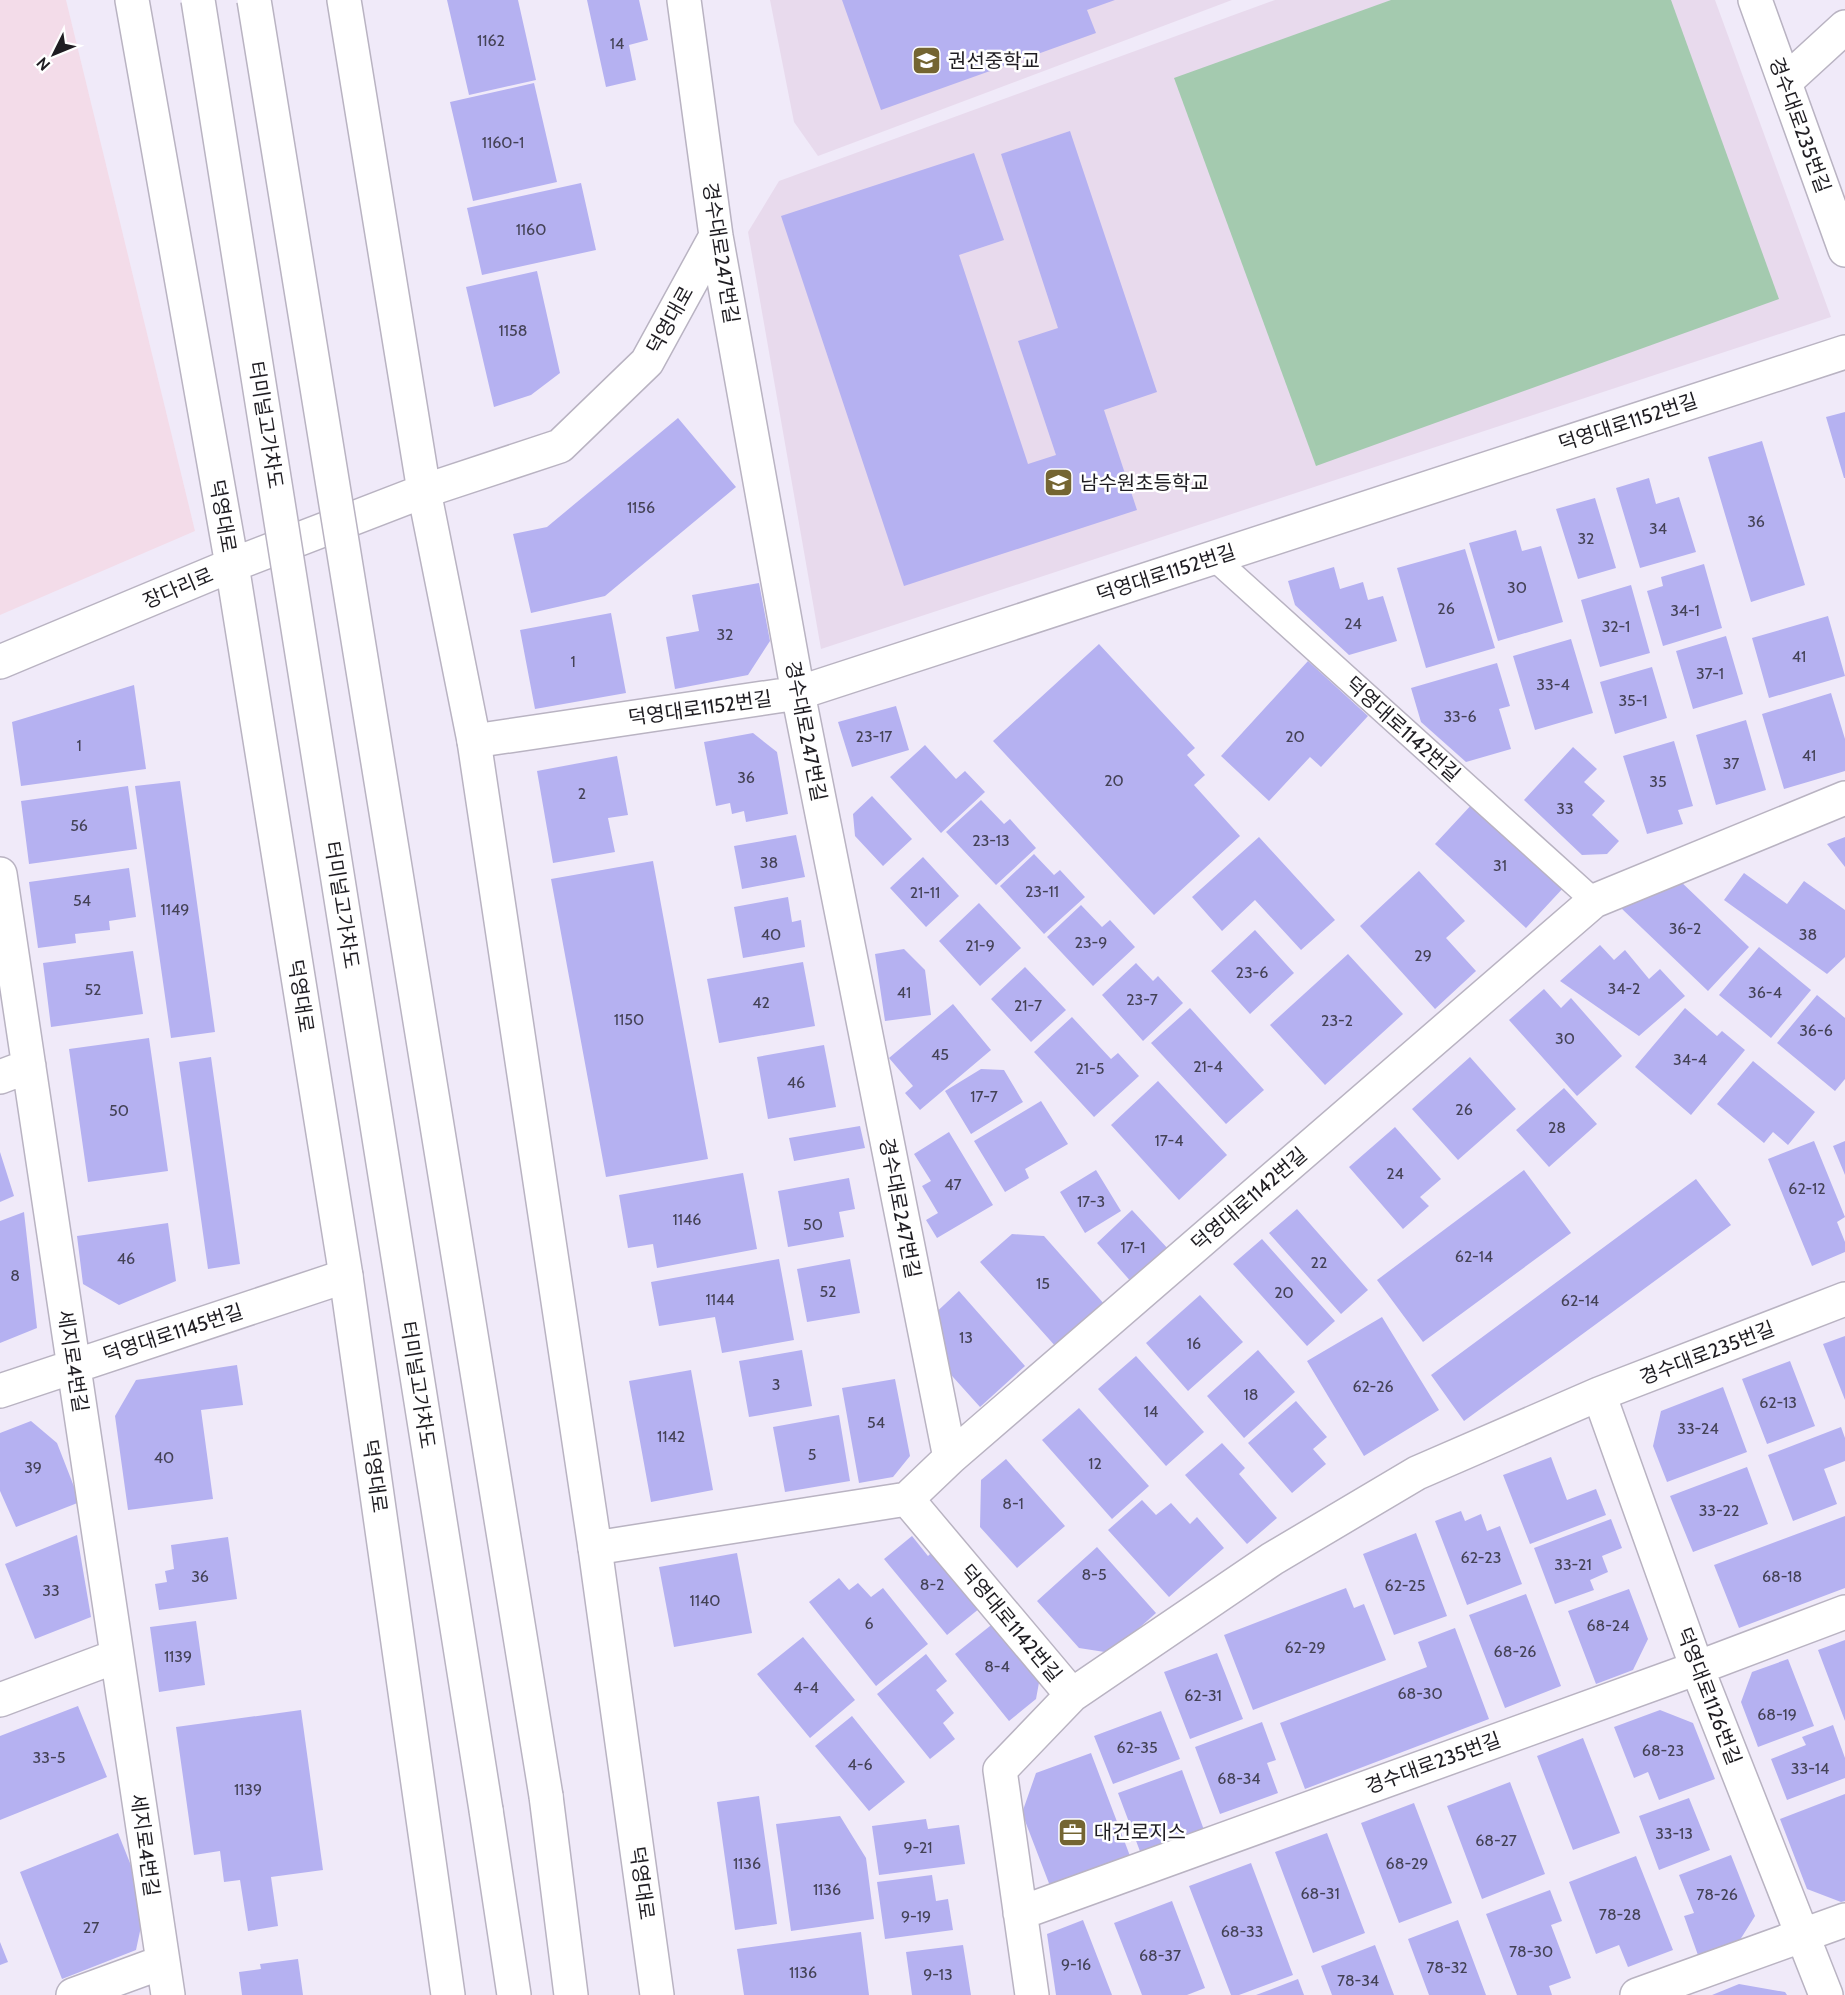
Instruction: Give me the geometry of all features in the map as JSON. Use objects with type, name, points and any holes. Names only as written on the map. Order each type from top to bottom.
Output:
[{"type":"street","name":"덕영대로","points":[[132,0],[232,565],[346,1276],[448,1995]]},
{"type":"street","name":"터미널고가차도","points":[[198,0],[514,1995]]},
{"type":"street","points":[[254,0],[546,1796],[571,1995]]},
{"type":"street","name":"덕영대로","points":[[344,0],[424,491],[474,741],[595,1548],[657,1995]]},
{"type":"street","name":"경수대로247번길","points":[[684,0],[716,236],[798,693],[950,1458]]},
{"type":"street","name":"경수대로235번길","points":[[1755,0],[1845,250]]},
{"type":"street","points":[[1785,82],[1845,27]]},
{"type":"street","name":"덕영대로","points":[[424,491],[560,446],[647,362],[716,236]]},
{"type":"street","name":"덕영대로1152번길","points":[[474,741],[798,693],[1845,352]]},
{"type":"street","name":"장다리로","points":[[0,662],[232,565],[424,491]]},
{"type":"street","name":"덕영대로1142번길","points":[[1020,1913],[1000,1770],[1072,1695],[907,1500],[950,1458],[1594,901],[1845,798]]},
{"type":"street","name":"세지로4번길","points":[[0,874],[15,1072],[74,1365],[168,1995]]},
{"type":"street","name":"덕영대로1145번길","points":[[0,1391],[346,1276]]},
{"type":"street","name":"경수대로235번길","points":[[1072,1695],[1272,1559],[1417,1473],[1599,1394],[1845,1299]]},
{"type":"street","name":"덕영대로1126번길","points":[[1599,1394],[1697,1668],[1826,1995]]},
{"type":"street","points":[[595,1548],[907,1500]]},
{"type":"street","name":"경수대로235번길","points":[[1020,1913],[1697,1668],[1845,1612]]},
{"type":"street","points":[[0,1700],[117,1656]]},
{"type":"street","points":[[1020,1913],[1032,1995]]},
{"type":"street","points":[[1637,1995],[1845,1920]]},
{"type":"street","points":[[73,1995],[163,1962]]},
{"type":"lane","name":"덕영대로1142번길","points":[[1213,558],[1594,901]]},
{"type":"shaded area","points":[[0,0],[66,0],[195,531],[0,615]]},
{"type":"shaded area","name":"권선중학교","points":[[770,0],[1232,0],[818,156],[794,122]]},
{"type":"shaded area","name":"남수원초등학교","points":[[1275,0],[1715,0],[1831,317],[821,649],[748,232],[779,181]]},
{"type":"green space","points":[[1391,0],[1671,0],[1779,299],[1316,466],[1174,78]]},
{"type":"building","points":[[447,0],[518,0],[536,80],[469,95]]},
{"type":"building","points":[[587,0],[639,0],[648,40],[629,45],[636,80],[606,87]]},
{"type":"building","points":[[842,0],[1115,0],[1087,10],[1096,33],[881,110]]},
{"type":"building","points":[[534,83],[557,182],[473,201],[450,102]]},
{"type":"building","points":[[1070,131],[1157,392],[1104,410],[1137,510],[904,586],[781,216],[974,153],[1004,240],[959,255],[1028,464],[1056,455],[1018,341],[1058,328],[1001,154]]},
{"type":"building","points":[[581,183],[596,250],[482,275],[467,208]]},
{"type":"building","points":[[537,271],[560,373],[531,395],[494,407],[466,287]]},
{"type":"building","points":[[1845,412],[1845,478],[1844,478],[1826,417]]},
{"type":"building","points":[[678,418],[736,487],[605,596],[531,613],[513,534],[547,527]]},
{"type":"building","points":[[1762,441],[1805,585],[1751,602],[1708,457]]},
{"type":"building","points":[[1649,478],[1656,504],[1679,497],[1696,552],[1640,568],[1616,488]]},
{"type":"building","points":[[1595,498],[1616,568],[1578,579],[1556,509]]},
{"type":"building","points":[[1516,530],[1522,551],[1541,546],[1563,622],[1498,641],[1469,543]]},
{"type":"building","points":[[1465,549],[1495,648],[1426,668],[1397,568]]},
{"type":"building","points":[[1704,564],[1722,628],[1663,646],[1647,591],[1663,586],[1661,577]]},
{"type":"building","points":[[1334,567],[1340,589],[1363,582],[1368,600],[1383,596],[1397,641],[1349,655],[1295,605],[1288,581]]},
{"type":"building","points":[[759,583],[770,641],[748,675],[675,689],[666,637],[699,631],[692,595]]},
{"type":"building","points":[[1631,585],[1650,653],[1600,667],[1581,600]]},
{"type":"building","points":[[611,613],[626,693],[535,709],[520,630]]},
{"type":"building","points":[[1828,616],[1845,676],[1769,698],[1752,638]]},
{"type":"building","points":[[1726,636],[1743,694],[1693,709],[1676,651]]},
{"type":"building","points":[[1571,639],[1593,713],[1535,730],[1513,656]]},
{"type":"building","points":[[1099,644],[1195,748],[1187,755],[1205,775],[1194,785],[1240,836],[1154,915],[993,741]]},
{"type":"building","points":[[1308,661],[1368,716],[1321,767],[1310,757],[1269,801],[1221,756]]},
{"type":"building","points":[[1497,663],[1510,706],[1499,709],[1511,749],[1466,762],[1421,722],[1411,688]]},
{"type":"building","points":[[1652,667],[1667,718],[1615,734],[1600,682]]},
{"type":"building","points":[[134,685],[146,769],[21,786],[12,722]]},
{"type":"building","points":[[1831,693],[1845,739],[1845,771],[1784,789],[1762,714]]},
{"type":"building","points":[[896,706],[909,750],[852,767],[838,722]]},
{"type":"building","points":[[1746,720],[1766,790],[1716,805],[1696,735]]},
{"type":"building","points":[[753,733],[777,752],[788,814],[746,822],[744,811],[732,814],[730,803],[716,806],[704,742]]},
{"type":"building","points":[[1674,741],[1693,806],[1678,810],[1683,824],[1647,834],[1623,756]]},
{"type":"building","points":[[925,745],[956,779],[965,771],[985,792],[941,833],[890,777]]},
{"type":"building","points":[[1573,747],[1597,769],[1584,782],[1605,801],[1592,815],[1619,841],[1607,854],[1582,855],[1524,800]]},
{"type":"building","points":[[617,756],[628,815],[608,818],[615,852],[553,863],[537,771]]},
{"type":"building","points":[[180,781],[215,1032],[171,1038],[135,786]]},
{"type":"building","points":[[128,786],[137,849],[29,864],[21,801]]},
{"type":"building","points":[[872,796],[912,839],[883,866],[855,836],[853,814]]},
{"type":"building","points":[[981,800],[1004,824],[1010,819],[1036,848],[996,885],[946,832]]},
{"type":"building","points":[[1474,802],[1565,886],[1526,928],[1435,844]]},
{"type":"building","points":[[796,835],[805,877],[742,889],[734,846]]},
{"type":"building","points":[[1259,837],[1335,920],[1301,950],[1255,900],[1222,931],[1192,897]]},
{"type":"building","points":[[1845,837],[1845,867],[1827,844]]},
{"type":"building","points":[[1034,854],[1054,875],[1060,870],[1085,897],[1044,934],[1000,886]]},
{"type":"building","points":[[923,857],[959,896],[926,927],[890,888]]},
{"type":"building","points":[[653,861],[708,1159],[606,1177],[551,879]]},
{"type":"building","points":[[129,868],[136,917],[109,921],[110,930],[75,934],[76,943],[38,948],[29,882]]},
{"type":"building","points":[[1419,871],[1465,921],[1446,938],[1476,971],[1435,1009],[1360,926]]},
{"type":"building","points":[[1744,873],[1787,904],[1804,881],[1845,910],[1845,957],[1827,974],[1724,900]]},
{"type":"building","points":[[1677,878],[1749,947],[1708,991],[1621,908]]},
{"type":"building","points":[[788,897],[792,922],[801,920],[805,947],[743,958],[734,907]]},
{"type":"building","points":[[979,903],[1021,948],[980,986],[939,941]]},
{"type":"building","points":[[1081,905],[1102,927],[1110,920],[1135,947],[1093,986],[1047,937]]},
{"type":"building","points":[[1255,930],[1294,973],[1250,1014],[1211,971]]},
{"type":"building","points":[[1600,945],[1614,960],[1625,950],[1649,979],[1660,969],[1685,996],[1639,1036],[1560,981]]},
{"type":"building","points":[[1759,947],[1811,990],[1771,1038],[1719,995]]},
{"type":"building","points":[[904,949],[925,970],[931,1015],[885,1021],[875,954]]},
{"type":"building","points":[[133,951],[143,1014],[51,1027],[43,963]]},
{"type":"building","points":[[1348,954],[1403,1014],[1325,1085],[1270,1025]]},
{"type":"building","points":[[803,962],[815,1026],[719,1043],[707,979]]},
{"type":"building","points":[[1136,963],[1153,981],[1158,976],[1183,1003],[1143,1041],[1102,995]]},
{"type":"building","points":[[1025,967],[1066,1010],[1031,1042],[991,999]]},
{"type":"building","points":[[1544,989],[1561,1008],[1571,998],[1622,1056],[1577,1096],[1509,1020]]},
{"type":"building","points":[[1817,995],[1845,1018],[1845,1079],[1835,1091],[1777,1043]]},
{"type":"building","points":[[953,1004],[991,1050],[920,1110],[905,1093],[913,1086],[889,1058]]},
{"type":"building","points":[[1190,1008],[1264,1090],[1226,1124],[1151,1043]]},
{"type":"building","points":[[1685,1008],[1717,1036],[1722,1031],[1745,1050],[1691,1115],[1635,1067]]},
{"type":"building","points":[[1072,1017],[1111,1059],[1118,1053],[1139,1076],[1094,1117],[1034,1052]]},
{"type":"building","points":[[149,1038],[168,1171],[88,1182],[69,1049]]},
{"type":"building","points":[[824,1045],[836,1107],[768,1119],[757,1057]]},
{"type":"building","points":[[211,1057],[240,1264],[208,1269],[179,1062]]},
{"type":"building","points":[[1470,1057],[1516,1109],[1458,1160],[1412,1109]]},
{"type":"building","points":[[1753,1061],[1815,1112],[1788,1145],[1773,1132],[1764,1143],[1717,1104]]},
{"type":"building","points":[[981,1069],[1004,1070],[1023,1102],[971,1134],[945,1091]]},
{"type":"building","points":[[1158,1081],[1227,1155],[1179,1200],[1111,1125]]},
{"type":"building","points":[[1564,1088],[1597,1124],[1549,1167],[1516,1130]]},
{"type":"building","points":[[1041,1101],[1068,1144],[1025,1169],[1029,1178],[1005,1192],[974,1141]]},
{"type":"building","points":[[860,1126],[865,1148],[794,1161],[789,1138]]},
{"type":"building","points":[[1395,1127],[1441,1179],[1420,1197],[1429,1206],[1403,1229],[1349,1167]]},
{"type":"building","points":[[949,1132],[993,1205],[937,1238],[926,1220],[938,1213],[922,1186],[931,1181],[914,1154]]},
{"type":"building","points":[[1814,1141],[1845,1217],[1837,1222],[1845,1242],[1845,1252],[1812,1266],[1768,1159]]},
{"type":"building","points":[[1845,1141],[1845,1175],[1833,1146]]},
{"type":"building","points":[[0,1152],[14,1196],[0,1202]]},
{"type":"building","points":[[1096,1170],[1121,1211],[1085,1233],[1060,1192]]},
{"type":"building","points":[[1524,1170],[1571,1233],[1423,1342],[1377,1280]]},
{"type":"building","points":[[743,1173],[757,1249],[657,1268],[653,1244],[628,1248],[619,1195]]},
{"type":"building","points":[[849,1178],[855,1209],[839,1212],[844,1237],[788,1247],[778,1191]]},
{"type":"building","points":[[1696,1179],[1731,1225],[1464,1421],[1431,1375]]},
{"type":"building","points":[[1297,1209],[1368,1290],[1341,1314],[1269,1233]]},
{"type":"building","points":[[1132,1210],[1170,1251],[1133,1284],[1097,1243]]},
{"type":"building","points":[[24,1212],[37,1328],[0,1343],[0,1221]]},
{"type":"building","points":[[168,1223],[176,1281],[119,1305],[83,1284],[77,1236]]},
{"type":"building","points":[[1012,1234],[1044,1236],[1105,1305],[1057,1348],[980,1262]]},
{"type":"building","points":[[1262,1239],[1335,1321],[1307,1346],[1233,1264]]},
{"type":"building","points":[[779,1259],[794,1340],[722,1353],[715,1317],[659,1326],[651,1282]]},
{"type":"building","points":[[850,1259],[860,1313],[807,1322],[797,1269]]},
{"type":"building","points":[[959,1291],[1025,1366],[980,1407],[935,1357],[930,1318]]},
{"type":"building","points":[[1200,1295],[1243,1342],[1188,1391],[1146,1343]]},
{"type":"building","points":[[1382,1317],[1439,1410],[1364,1456],[1307,1361]]},
{"type":"building","points":[[1845,1336],[1845,1400],[1823,1344]]},
{"type":"building","points":[[802,1350],[812,1406],[749,1417],[739,1361]]},
{"type":"building","points":[[1258,1350],[1295,1392],[1244,1438],[1207,1396]]},
{"type":"building","points":[[1136,1356],[1204,1432],[1166,1466],[1098,1389]]},
{"type":"building","points":[[1790,1361],[1815,1426],[1767,1444],[1742,1379]]},
{"type":"building","points":[[237,1365],[243,1405],[201,1410],[213,1499],[128,1510],[115,1416],[136,1380]]},
{"type":"building","points":[[691,1370],[713,1490],[651,1502],[629,1381]]},
{"type":"building","points":[[895,1379],[910,1456],[893,1477],[859,1483],[842,1388]]},
{"type":"building","points":[[1723,1387],[1747,1452],[1667,1482],[1653,1446],[1661,1411]]},
{"type":"building","points":[[1296,1401],[1327,1437],[1313,1449],[1326,1464],[1292,1493],[1248,1443]]},
{"type":"building","points":[[1079,1408],[1149,1486],[1112,1519],[1042,1440]]},
{"type":"building","points":[[839,1415],[850,1481],[785,1492],[773,1427]]},
{"type":"building","points":[[31,1421],[57,1443],[80,1502],[16,1527],[0,1491],[0,1433]]},
{"type":"building","points":[[1841,1427],[1845,1438],[1845,1461],[1824,1469],[1837,1504],[1793,1521],[1768,1455]]},
{"type":"building","points":[[1222,1443],[1245,1468],[1239,1474],[1277,1518],[1247,1544],[1185,1475]]},
{"type":"building","points":[[1551,1457],[1567,1500],[1596,1489],[1606,1515],[1530,1544],[1503,1475]]},
{"type":"building","points":[[1006,1459],[1065,1526],[1017,1568],[980,1527],[981,1480]]},
{"type":"building","points":[[1747,1467],[1768,1524],[1693,1552],[1670,1496]]},
{"type":"building","points":[[1142,1500],[1156,1515],[1171,1503],[1190,1524],[1197,1517],[1224,1548],[1169,1597],[1108,1530]]},
{"type":"building","points":[[1461,1511],[1465,1521],[1481,1514],[1487,1531],[1500,1526],[1522,1584],[1467,1605],[1435,1521]]},
{"type":"building","points":[[1845,1516],[1845,1588],[1739,1628],[1714,1565]]},
{"type":"building","points":[[1611,1519],[1622,1548],[1602,1556],[1608,1572],[1590,1580],[1594,1590],[1555,1604],[1534,1548]]},
{"type":"building","points":[[1416,1533],[1447,1616],[1394,1635],[1363,1554]]},
{"type":"building","points":[[77,1535],[91,1617],[35,1639],[5,1564]]},
{"type":"building","points":[[912,1536],[928,1556],[933,1551],[980,1608],[947,1635],[884,1559]]},
{"type":"building","points":[[228,1537],[237,1599],[159,1610],[155,1584],[167,1582],[165,1571],[174,1569],[171,1545]]},
{"type":"building","points":[[1097,1547],[1156,1613],[1111,1653],[1079,1648],[1037,1601]]},
{"type":"building","points":[[737,1553],[752,1633],[674,1647],[659,1567]]},
{"type":"building","points":[[839,1578],[849,1590],[858,1583],[871,1597],[883,1588],[928,1644],[876,1686],[809,1602]]},
{"type":"building","points":[[1346,1588],[1354,1608],[1364,1604],[1386,1660],[1253,1710],[1224,1635]]},
{"type":"building","points":[[1629,1589],[1648,1639],[1633,1670],[1596,1684],[1568,1611]]},
{"type":"building","points":[[1526,1594],[1561,1686],[1505,1708],[1469,1615]]},
{"type":"building","points":[[196,1621],[205,1685],[159,1692],[150,1627]]},
{"type":"building","points":[[995,1622],[1040,1677],[1036,1699],[1009,1721],[955,1654]]},
{"type":"building","points":[[1455,1628],[1489,1719],[1305,1789],[1280,1723],[1427,1667],[1418,1642]]},
{"type":"building","points":[[803,1637],[855,1700],[810,1738],[757,1674]]},
{"type":"building","points":[[1845,1640],[1845,1721],[1818,1650]]},
{"type":"building","points":[[1217,1653],[1243,1719],[1190,1739],[1164,1672]]},
{"type":"building","points":[[926,1654],[947,1681],[936,1690],[954,1713],[943,1723],[955,1739],[930,1759],[877,1694]]},
{"type":"building","points":[[1788,1659],[1814,1726],[1758,1747],[1741,1702],[1752,1672]]},
{"type":"building","points":[[78,1706],[107,1777],[0,1820],[0,1736]]},
{"type":"building","points":[[301,1710],[323,1870],[271,1877],[278,1926],[248,1931],[240,1880],[224,1882],[220,1851],[194,1855],[176,1727]]},
{"type":"building","points":[[1660,1710],[1693,1723],[1715,1779],[1659,1800],[1648,1772],[1634,1778],[1614,1727]]},
{"type":"building","points":[[1161,1711],[1180,1759],[1113,1784],[1094,1736]]},
{"type":"building","points":[[852,1716],[905,1782],[869,1811],[815,1746]]},
{"type":"building","points":[[1262,1722],[1276,1760],[1267,1763],[1278,1793],[1220,1814],[1195,1747]]},
{"type":"building","points":[[1833,1725],[1845,1758],[1845,1778],[1787,1800],[1771,1759],[1806,1745],[1802,1737]]},
{"type":"building","points":[[1583,1738],[1620,1833],[1573,1850],[1537,1756]]},
{"type":"building","points":[[1091,1753],[1130,1856],[1050,1886],[1022,1813],[1036,1773]]},
{"type":"building","points":[[1182,1770],[1204,1830],[1141,1854],[1118,1793]]},
{"type":"building","points":[[1510,1782],[1545,1874],[1482,1899],[1447,1806]]},
{"type":"building","points":[[1845,1794],[1845,1901],[1841,1902],[1807,1889],[1780,1819]]},
{"type":"building","points":[[759,1796],[777,1924],[735,1930],[717,1802]]},
{"type":"building","points":[[1689,1798],[1710,1850],[1659,1870],[1639,1816]]},
{"type":"building","points":[[1414,1803],[1452,1903],[1399,1923],[1361,1823]]},
{"type":"building","points":[[840,1816],[866,1858],[874,1919],[791,1931],[776,1824]]},
{"type":"building","points":[[926,1819],[928,1829],[959,1825],[965,1864],[879,1875],[872,1826]]},
{"type":"building","points":[[118,1833],[146,1903],[136,1950],[62,1979],[20,1872]]},
{"type":"building","points":[[1327,1833],[1365,1933],[1313,1953],[1275,1852]]},
{"type":"building","points":[[1731,1855],[1755,1916],[1738,1943],[1699,1958],[1684,1916],[1694,1913],[1679,1875]]},
{"type":"building","points":[[1636,1856],[1673,1950],[1628,1967],[1619,1945],[1596,1954],[1569,1882]]},
{"type":"building","points":[[1251,1863],[1293,1975],[1239,1995],[1231,1995],[1189,1886]]},
{"type":"building","points":[[932,1875],[936,1901],[948,1899],[953,1930],[885,1939],[877,1882]]},
{"type":"building","points":[[1550,1890],[1562,1921],[1551,1925],[1571,1978],[1549,1986],[1552,1995],[1517,1995],[1486,1914]]},
{"type":"building","points":[[1172,1901],[1205,1988],[1187,1995],[1142,1995],[1114,1923]]},
{"type":"building","points":[[1083,1920],[1112,1995],[1056,1995],[1047,1934]]},
{"type":"building","points":[[1458,1920],[1486,1995],[1429,1995],[1408,1939]]},
{"type":"building","points":[[861,1932],[869,1995],[744,1995],[737,1949]]},
{"type":"building","points":[[0,1942],[8,1962],[0,1965]]},
{"type":"building","points":[[963,1945],[971,1995],[912,1995],[906,1952]]},
{"type":"building","points":[[1375,1945],[1394,1995],[1332,1995],[1321,1966]]},
{"type":"building","points":[[298,1959],[303,1995],[242,1995],[239,1972],[261,1969],[260,1964]]},
{"type":"building","points":[[1298,1979],[1304,1995],[1256,1995]]},
{"type":"building","points":[[1739,1984],[1785,1992],[1787,1995],[1712,1995]]},
{"type":"place","name":"권선중학교","points":[[927,61]]},
{"type":"place","name":"남수원초등학교","points":[[1059,483]]},
{"type":"place","name":"대건로지스","points":[[1073,1832]]}]
